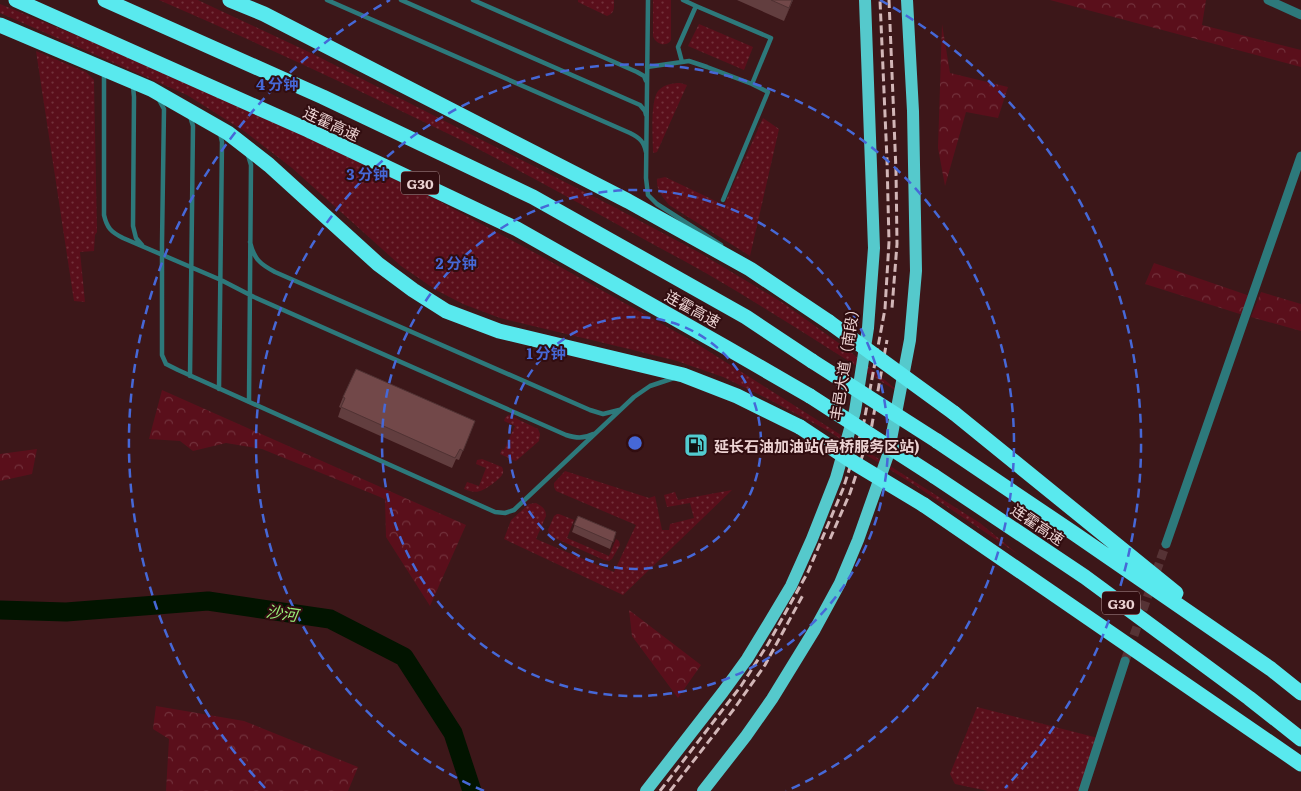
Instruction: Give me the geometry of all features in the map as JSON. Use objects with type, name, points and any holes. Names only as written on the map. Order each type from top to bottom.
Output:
[{"type":"highway","name":"连霍高速","points":[[16,0],[308,130],[517,229],[727,348],[810,396],[1085,576],[1301,739]]},
{"type":"highway","name":"连霍高速","points":[[105,0],[324,97],[534,197],[746,316],[1072,532],[1271,669],[1301,693]]},
{"type":"highway","points":[[230,0],[264,14],[628,201],[750,269],[829,322],[954,413],[1271,669]]},
{"type":"highway","points":[[0,25],[152,89],[213,124],[242,143],[269,165],[378,264],[446,311],[499,331],[684,376],[737,396],[800,427],[856,464],[924,505],[1301,764]]},
{"type":"main road","name":"丰邑大道（南段）","points":[[646,791],[747,658],[790,586],[812,539],[836,478],[855,411],[868,328],[874,248],[864,0]]},
{"type":"main road","points":[[702,791],[746,736],[772,699],[815,629],[840,583],[858,540],[888,455],[910,340],[916,271],[907,0]]},
{"type":"street","points":[[1268,0],[1301,15]]},
{"type":"street","points":[[1166,544],[1301,156]]},
{"type":"street","points":[[1083,791],[1125,661]]},
{"type":"lane","points":[[327,0],[639,137],[644,143],[646,152]]},
{"type":"lane","points":[[401,0],[640,105],[645,111],[647,119]]},
{"type":"lane","points":[[473,0],[638,72],[644,76],[647,85]]},
{"type":"lane","points":[[648,0],[646,178],[648,195],[656,204],[725,247]]},
{"type":"lane","points":[[683,0],[771,38],[752,84]]},
{"type":"lane","points":[[682,62],[678,47],[696,6]]},
{"type":"lane","points":[[647,66],[689,61],[752,84],[768,92],[723,200]]},
{"type":"lane","points":[[104,69],[104,215],[106,225],[113,232],[566,435],[575,438],[586,437],[596,433]]},
{"type":"lane","points":[[123,77],[132,84],[134,97],[133,226],[136,238],[146,248]]},
{"type":"lane","points":[[152,89],[164,109],[162,355],[166,364],[495,512],[514,510],[619,410],[650,386],[676,378],[695,380]]},
{"type":"lane","points":[[184,107],[189,114],[193,126],[190,376]]},
{"type":"lane","points":[[213,124],[219,131],[222,142],[219,389]]},
{"type":"lane","points":[[242,143],[248,152],[250,165],[249,402]]},
{"type":"lane","points":[[250,242],[253,254],[262,266],[275,272],[590,410],[603,414],[619,410]]},
{"type":"lane","points":[[741,258],[756,268],[769,282]]},
{"type":"green space","points":[[159,0],[198,0],[313,54],[614,207],[700,253],[783,303],[847,349],[903,395],[716,279],[507,164],[347,85]]},
{"type":"green space","points":[[578,0],[614,0],[614,10],[607,16],[578,2]]},
{"type":"green space","points":[[653,0],[671,0],[671,40],[667,44],[659,43],[653,36]]},
{"type":"green space","points":[[1050,0],[1206,0],[1202,25],[1301,50],[1301,67]]},
{"type":"green space","points":[[0,4],[166,72],[293,130],[435,199],[539,255],[694,342],[980,523],[1019,555],[916,486],[823,428],[723,377],[677,361],[500,318],[463,304],[436,290],[401,266],[292,168],[244,131],[187,95],[0,13]]},
{"type":"green space","points":[[699,24],[753,47],[744,70],[688,46]]},
{"type":"green space","points":[[942,24],[950,73],[1008,87],[998,118],[966,112],[945,186],[938,148]]},
{"type":"green space","points":[[36,51],[86,72],[94,80],[97,232],[95,235],[94,251],[80,252],[85,302],[74,301]]},
{"type":"green space","points":[[680,83],[687,85],[657,152],[654,153],[652,120],[655,96],[662,87]]},
{"type":"green space","points":[[763,118],[779,129],[750,256],[669,205],[659,190],[657,179],[665,177],[724,205]]},
{"type":"green space","points":[[1154,263],[1250,296],[1243,315],[1145,284]]},
{"type":"green space","points":[[1261,292],[1301,304],[1301,331],[1251,317]]},
{"type":"green space","points":[[162,390],[466,525],[430,606],[386,537],[385,499],[262,449],[226,443],[193,451],[180,441],[149,439]]},
{"type":"green space","points":[[509,415],[538,429],[540,434],[539,441],[516,461],[500,454],[502,449],[504,450],[515,426],[504,421]]},
{"type":"green space","points":[[37,449],[32,474],[0,481],[0,454]]},
{"type":"green space","points":[[482,459],[502,467],[502,475],[489,487],[478,492],[464,489],[467,482],[479,486],[486,468],[476,464],[477,460]]},
{"type":"green space","points":[[565,471],[649,498],[655,496],[662,530],[669,530],[670,524],[694,518],[690,503],[667,507],[664,495],[675,492],[678,500],[732,490],[623,595],[504,539],[511,520],[529,504],[536,503],[544,509],[546,516],[536,539],[614,572],[636,525],[556,491],[554,483]]},
{"type":"green space","points":[[557,514],[574,520],[567,538],[609,556],[616,539],[619,541],[620,545],[612,559],[609,561],[604,560],[550,536],[548,530],[554,516]]},
{"type":"green space","points":[[629,610],[701,665],[678,698],[632,636]]},
{"type":"green space","points":[[156,706],[244,721],[358,767],[348,791],[166,791],[169,739],[153,729]]},
{"type":"green space","points":[[977,707],[1098,738],[1079,791],[988,791],[955,784],[950,774]]},
{"type":"building","points":[[771,0],[792,0],[789,8]]},
{"type":"building","points":[[356,369],[475,421],[463,451],[460,449],[455,458],[341,407],[345,398],[343,397]]},
{"type":"building","points":[[578,516],[616,532],[613,542],[574,525]]},
{"type":"waterway","name":"沙河","points":[[0,610],[66,612],[208,601],[330,619],[404,657],[453,733],[472,791]]},
{"type":"tunnel","points":[[1125,661],[1166,544]]},
{"type":"railway","points":[[660,791],[741,686],[768,644],[808,572],[843,489],[863,427],[885,309],[889,242],[880,0]]},
{"type":"railway","points":[[889,0],[897,244],[892,308]]},
{"type":"railway","points":[[830,539],[850,493],[871,430],[887,340]]},
{"type":"railway","points":[[670,791],[734,709],[765,665],[803,595]]},
{"type":"place","name":"延长石油加油站(高桥服务区站)","points":[[696,445]]}]
